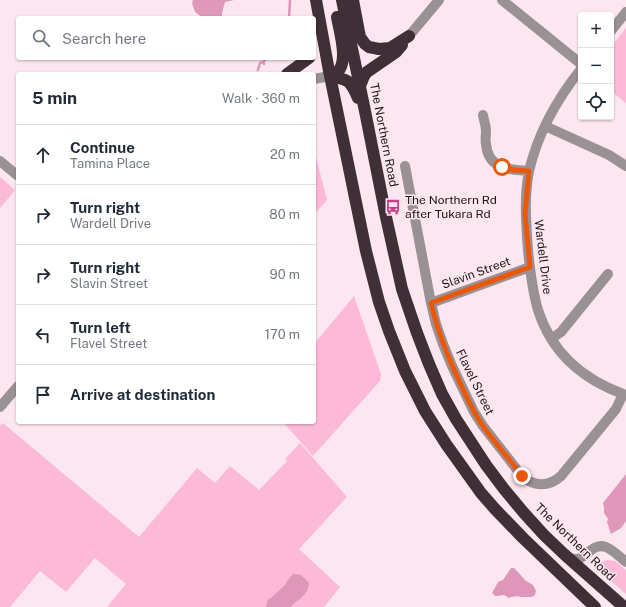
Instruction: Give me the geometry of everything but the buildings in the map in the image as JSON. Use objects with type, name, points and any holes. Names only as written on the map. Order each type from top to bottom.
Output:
[{"type":"highway","points":[[316,0],[366,251],[379,302],[405,371],[425,411],[481,493],[523,538],[595,607]]},
{"type":"highway","points":[[330,76],[337,73],[343,61],[342,46],[333,0]]},
{"type":"highway","name":"The Northern Road","points":[[342,0],[402,289],[417,333],[440,388],[460,425],[486,465],[504,489],[544,535],[624,607]]},
{"type":"highway","points":[[353,0],[360,37],[365,44],[379,49],[390,48],[409,36]]},
{"type":"highway","points":[[360,86],[367,72],[396,52],[409,36]]},
{"type":"highway","points":[[316,54],[325,48]]},
{"type":"highway","points":[[290,72],[306,60]]},
{"type":"highway","points":[[330,76],[342,78],[348,81],[352,86],[366,116]]},
{"type":"street","points":[[409,36],[439,0]]},
{"type":"street","points":[[502,0],[578,62]]},
{"type":"street","points":[[614,27],[626,12]]},
{"type":"street","name":"Wardell Drive","points":[[578,73],[557,102],[536,148],[529,171],[525,214],[530,267],[538,309],[543,325],[558,350],[582,373],[598,383],[625,394]]},
{"type":"street","points":[[316,79],[330,76]]},
{"type":"street","points":[[482,115],[486,127],[486,148],[492,160],[499,166],[508,170],[529,171]]},
{"type":"street","points":[[545,126],[609,155],[626,166]]},
{"type":"street","points":[[0,161],[16,174]]},
{"type":"street","name":"Flavel Street","points":[[405,166],[431,303],[442,344],[474,412],[522,476],[530,482],[537,484],[554,482],[561,476],[616,409],[625,394]]},
{"type":"street","name":"Slavin Street","points":[[431,303],[530,267]]},
{"type":"street","points":[[551,339],[561,332],[608,274]]},
{"type":"street","points":[[0,407],[16,388]]},
{"type":"street","points":[[565,555],[570,558],[577,559],[586,555],[594,547],[604,546],[626,562]]},
{"type":"street","points":[[592,579],[588,572],[588,562],[590,558],[599,551],[604,550],[614,552]]},
{"type":"shaded area","points":[[193,0],[234,0],[225,2],[222,16],[200,16],[195,12],[192,3]]},
{"type":"shaded area","points":[[626,28],[626,103],[614,93],[614,43]]},
{"type":"shaded area","points":[[316,157],[327,200],[316,213]]},
{"type":"shaded area","points":[[0,177],[15,190],[0,208]]},
{"type":"shaded area","points":[[354,296],[381,374],[380,381],[313,456],[285,424],[316,424],[316,342]]},
{"type":"shaded area","points":[[3,423],[139,537],[197,468],[215,483],[230,466],[259,490],[287,461],[285,459],[300,443],[347,497],[299,549],[340,587],[324,607],[107,607],[126,584],[95,558],[66,592],[40,571],[10,607],[0,607],[0,426]]},
{"type":"shaded area","points":[[626,474],[626,521],[621,528],[611,534],[607,522],[608,519],[604,513],[603,503]]},
{"type":"shaded area","points":[[607,560],[615,561],[626,570],[626,594],[603,573],[603,566],[600,563]]},
{"type":"shaded area","points":[[511,568],[514,568],[526,581],[533,585],[536,591],[535,595],[532,597],[518,596],[509,598],[504,595],[495,596],[492,593],[498,582],[503,580]]},
{"type":"shaded area","points":[[293,574],[301,575],[309,583],[309,587],[305,594],[290,607],[266,607],[268,599],[285,585]]},
{"type":"waterway","points":[[289,16],[290,0]]},
{"type":"waterway","points":[[264,64],[263,62],[265,60]]},
{"type":"waterway","points":[[258,70],[260,63],[263,62]]},
{"type":"place","name":"The Northern Rd after Tukara Rd","points":[[393,207]]},
{"type":"route","points":[[502,167],[508,170],[529,171],[525,220],[530,267],[431,303],[442,344],[474,412],[522,476]]}]
